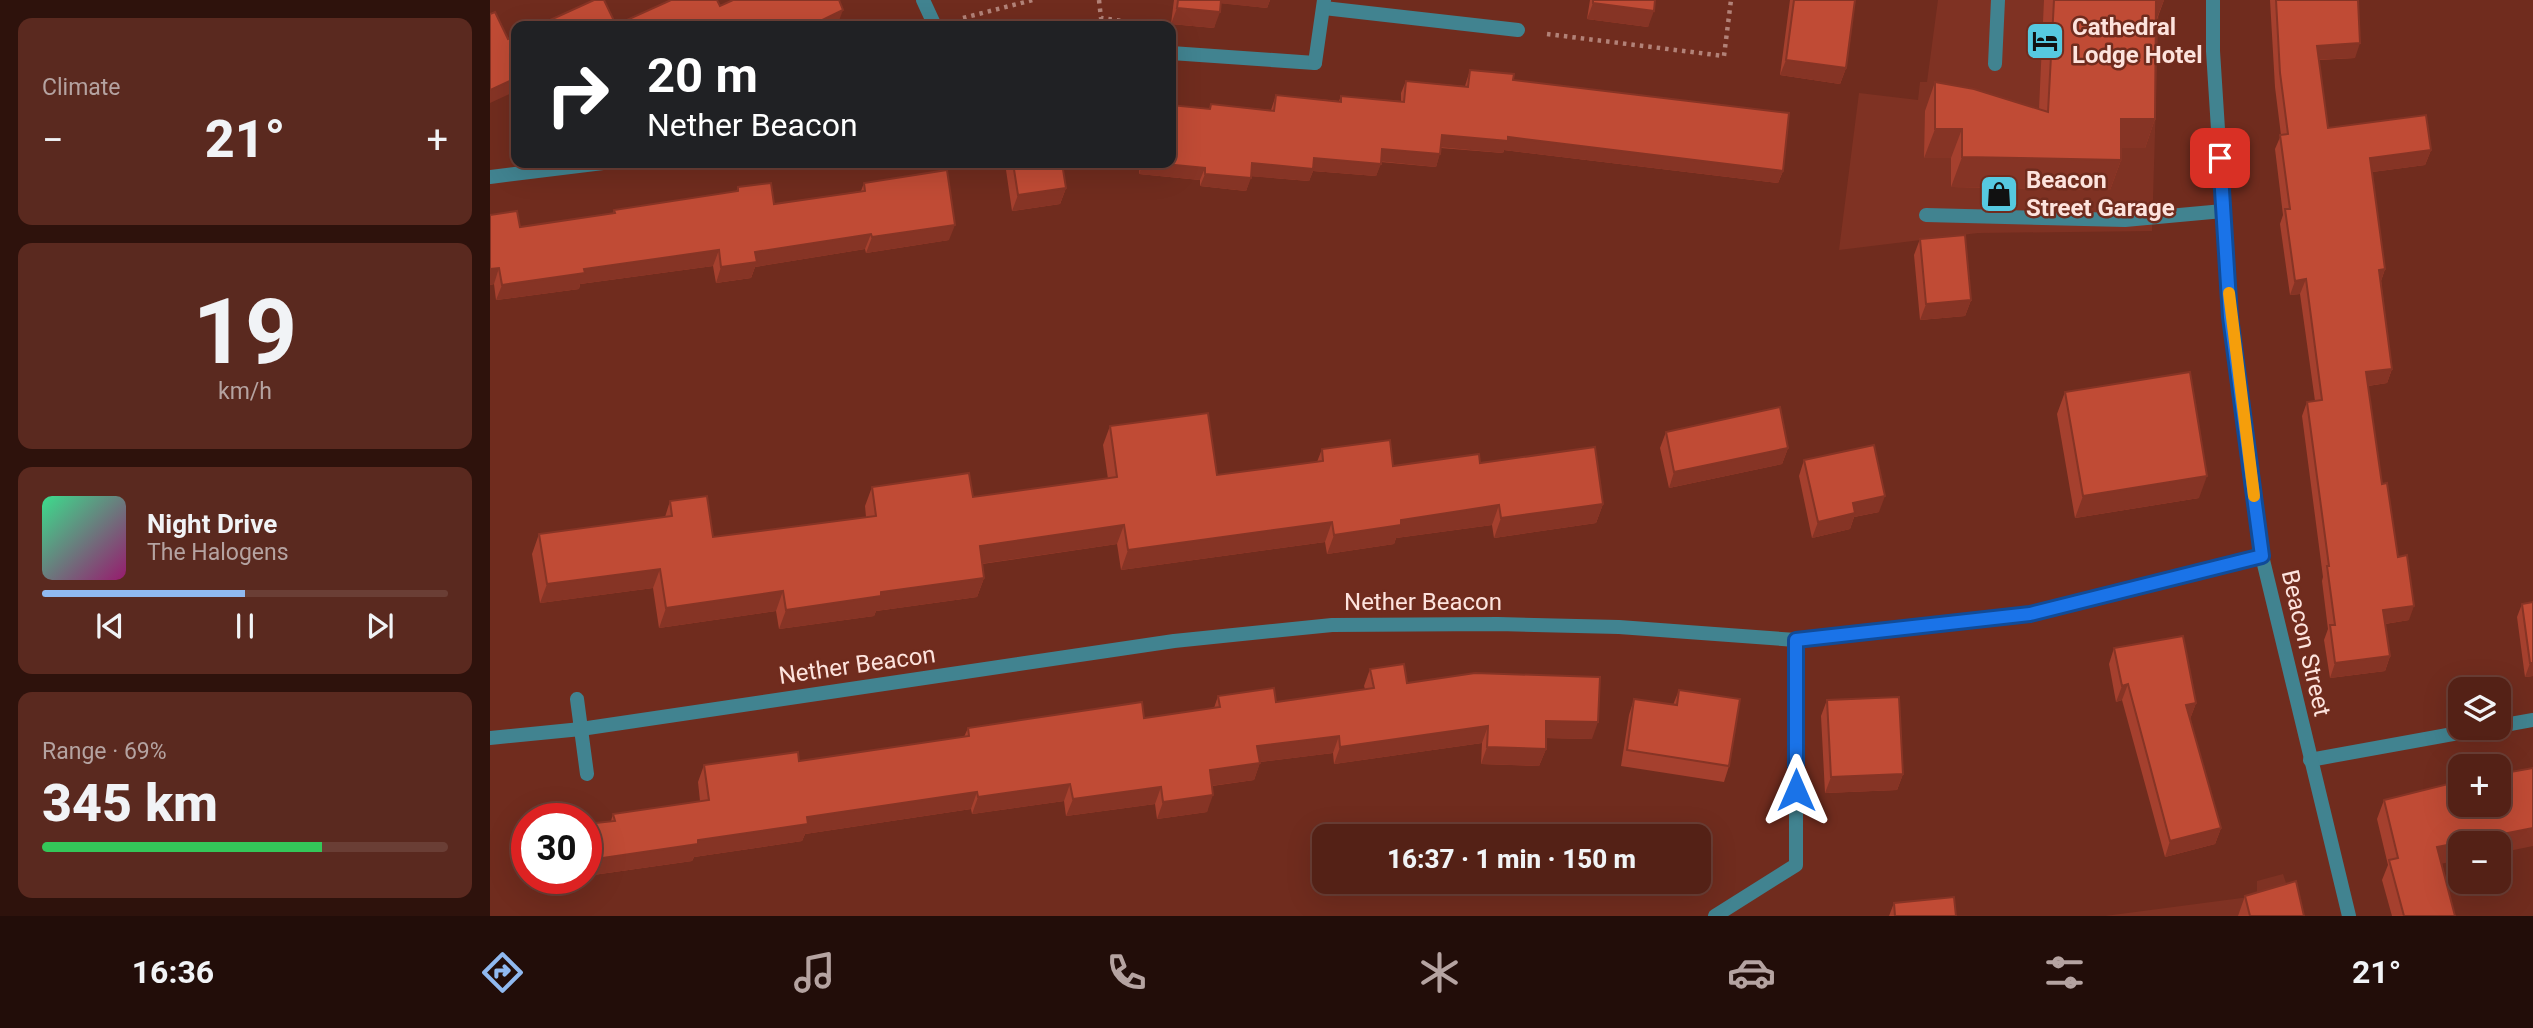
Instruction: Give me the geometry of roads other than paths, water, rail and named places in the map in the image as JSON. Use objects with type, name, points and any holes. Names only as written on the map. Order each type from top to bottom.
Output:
[{"type":"street","points":[[923,0],[933,21]]},
{"type":"street","points":[[1995,64],[1998,0]]},
{"type":"street","name":"Beacon Street","points":[[2213,0],[2213,51],[2230,317],[2262,556],[2349,916]]},
{"type":"street","points":[[1176,52],[1315,63],[1324,4],[1518,30]]},
{"type":"street","points":[[490,177],[563,168]]},
{"type":"street","points":[[1926,215],[2124,220],[2223,211]]},
{"type":"street","name":"Nether Beacon","points":[[490,738],[581,729],[1174,641],[1332,625],[1498,624],[1619,627],[1796,640],[2030,614],[2262,556]]},
{"type":"street","points":[[1715,916],[1796,865],[1796,640]]},
{"type":"street","points":[[577,699],[587,774]]},
{"type":"street","points":[[2511,724],[2533,720]]},
{"type":"street","points":[[2310,760],[2448,735]]},
{"type":"place","name":"Cathedral Lodge Hotel","points":[[2045,41]]},
{"type":"place","name":"Beacon Street Garage","points":[[1999,194]]}]
